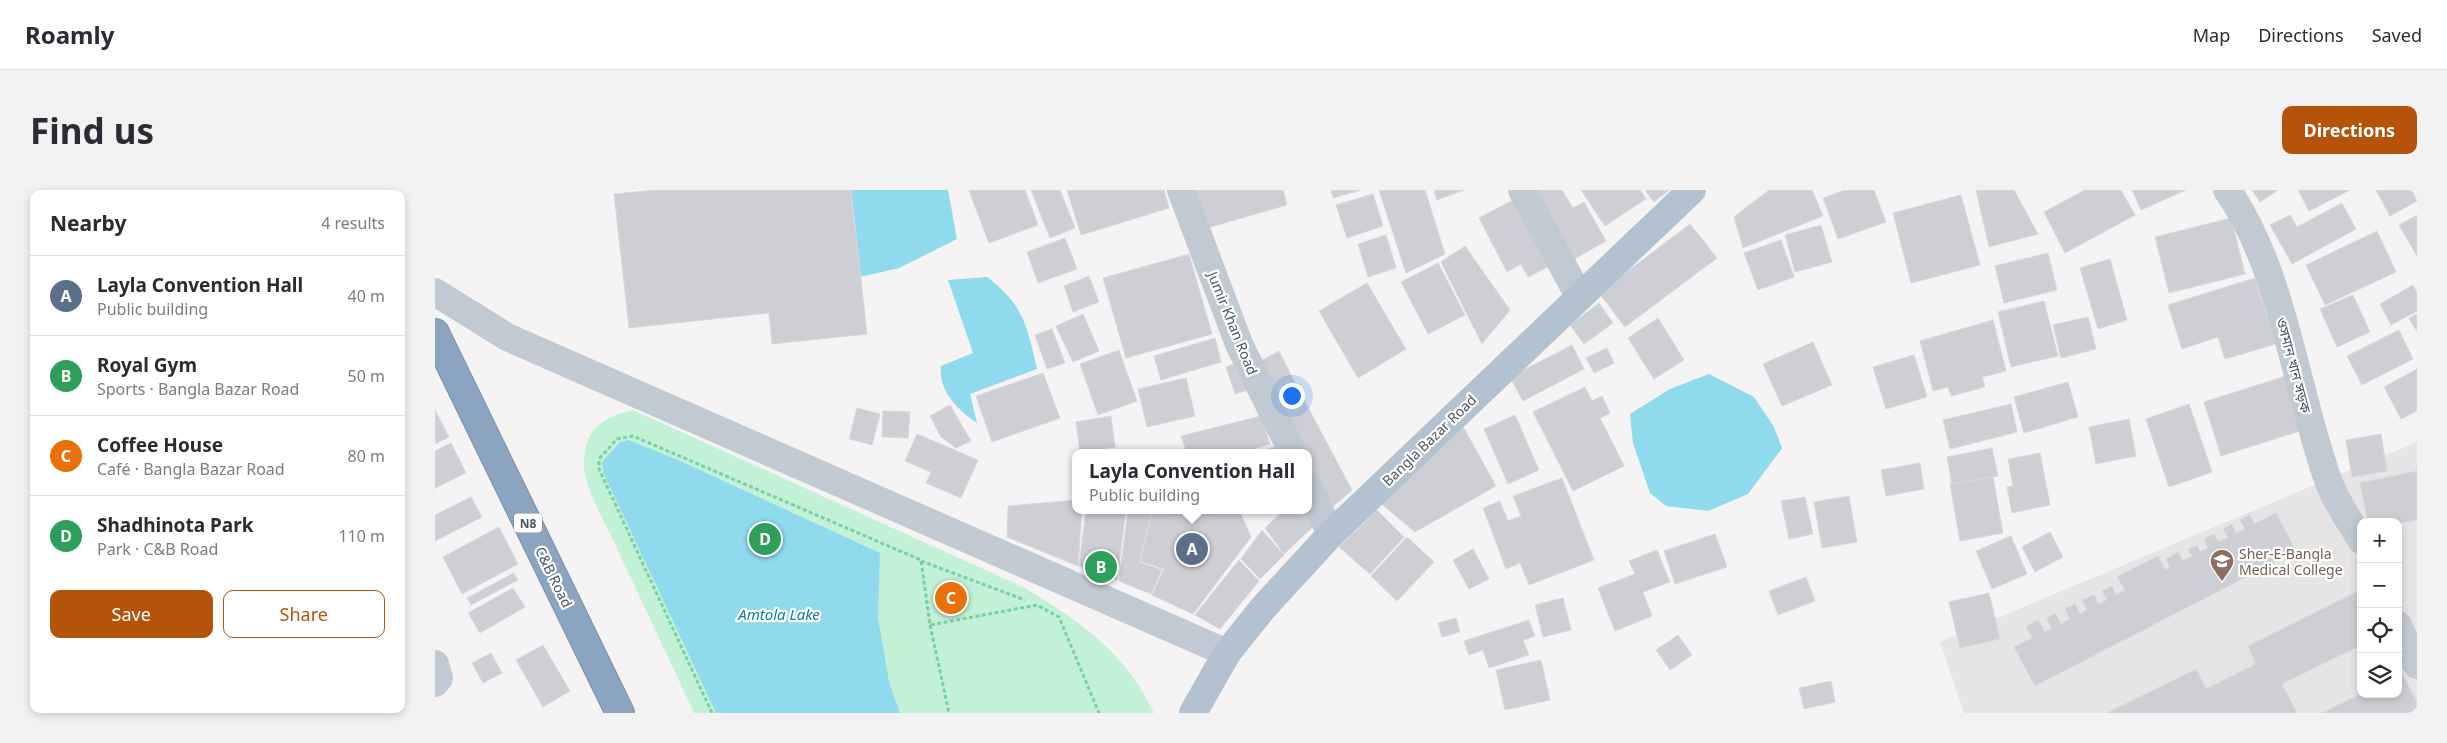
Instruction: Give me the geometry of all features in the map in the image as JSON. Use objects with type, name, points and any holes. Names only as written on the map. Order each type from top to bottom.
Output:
[{"type":"highway","name":"C&B Road","points":[[435,334],[620,713]]},
{"type":"main road","name":"Bangla Bazar Road","points":[[1193,713],[1227,653],[1263,608],[1331,534],[1692,190]]},
{"type":"street","name":"Jumir Khan Road","points":[[1181,190],[1239,344],[1291,449]]},
{"type":"street","points":[[1522,190],[1579,296]]},
{"type":"street","name":"ওসমান খান সড়ক","points":[[2227,190],[2243,212],[2263,258],[2328,482],[2357,533]]},
{"type":"street","points":[[435,292],[507,338],[1227,653]]},
{"type":"street","points":[[1312,494],[1331,534]]},
{"type":"street","points":[[2402,635],[2417,665]]},
{"type":"street","points":[[435,664],[439,678],[435,683]]},
{"type":"path","points":[[712,713],[599,469],[599,459],[617,439],[633,436],[921,560],[1037,605],[1059,617],[1099,713]]},
{"type":"path","points":[[921,560],[930,625],[949,713]]},
{"type":"path","points":[[930,625],[1037,605]]},
{"type":"shaded area","name":"Sher-E-Bangla Medical College","points":[[2417,442],[2417,713],[1964,713],[1940,642]]},
{"type":"green space","points":[[633,410],[1025,588],[1065,613],[1100,640],[1129,673],[1154,713],[694,713],[596,505],[585,474],[584,466],[587,443],[596,428],[611,417]]},
{"type":"water","points":[[851,190],[948,190],[957,239],[899,268],[860,277]]},
{"type":"water","points":[[987,277],[1009,297],[1022,317],[1027,328],[1037,369],[970,394],[977,423],[956,406],[946,392],[941,375],[941,366],[973,353],[948,280]]},
{"type":"water","points":[[1709,374],[1754,397],[1774,427],[1782,448],[1748,494],[1708,511],[1666,506],[1650,493],[1633,443],[1630,414],[1670,389]]},
{"type":"water","name":"Amtola Lake","points":[[628,440],[678,460],[880,553],[878,618],[889,682],[900,713],[716,713],[604,474],[602,462],[620,442]]},
{"type":"building","points":[[655,190],[851,190],[867,334],[772,344],[769,313],[629,328],[614,194]]},
{"type":"building","points":[[1025,190],[1038,225],[989,243],[969,191]]},
{"type":"building","points":[[1031,190],[1060,190],[1075,228],[1050,238]]},
{"type":"building","points":[[1067,190],[1164,190],[1169,208],[1081,235]]},
{"type":"building","points":[[1196,190],[1283,190],[1287,205],[1207,228]]},
{"type":"building","points":[[1331,190],[1361,190],[1333,198]]},
{"type":"building","points":[[1379,190],[1425,190],[1445,254],[1406,273]]},
{"type":"building","points":[[1434,190],[1464,190],[1437,200]]},
{"type":"building","points":[[1530,190],[1562,190],[1573,208],[1584,202],[1606,241],[1571,261]]},
{"type":"building","points":[[1581,190],[1640,190],[1646,199],[1605,226]]},
{"type":"building","points":[[1645,190],[1669,190],[1654,202]]},
{"type":"building","points":[[1769,190],[1812,190],[1823,216],[1743,248],[1734,217]]},
{"type":"building","points":[[1845,190],[1874,190],[1886,222],[1838,239],[1823,198]]},
{"type":"building","points":[[1976,190],[2014,190],[2038,234],[1989,247]]},
{"type":"building","points":[[2085,190],[2121,190],[2135,215],[2065,253],[2044,212]]},
{"type":"building","points":[[2132,190],[2186,190],[2141,210]]},
{"type":"building","points":[[2252,190],[2278,190],[2260,202]]},
{"type":"building","points":[[2298,190],[2350,190],[2309,211]]},
{"type":"building","points":[[2376,190],[2412,190],[2417,201],[2390,216]]},
{"type":"building","points":[[1373,194],[1383,226],[1347,238],[1336,205]]},
{"type":"building","points":[[1961,195],[1980,265],[1911,283],[1893,213]]},
{"type":"building","points":[[1519,197],[1554,264],[1528,277],[1521,264],[1507,272],[1479,218]]},
{"type":"building","points":[[2342,203],[2356,229],[2292,264],[2270,225],[2290,215],[2297,227]]},
{"type":"building","points":[[2417,215],[2417,256],[2399,225]]},
{"type":"building","points":[[2231,218],[2245,274],[2169,293],[2155,237]]},
{"type":"building","points":[[1690,224],[1717,258],[1625,327],[1599,293]]},
{"type":"building","points":[[1821,225],[1832,262],[1795,272],[1785,235]]},
{"type":"building","points":[[2377,231],[2396,272],[2325,305],[2306,265]]},
{"type":"building","points":[[1386,235],[1396,268],[1368,277],[1358,244]]},
{"type":"building","points":[[1065,238],[1077,269],[1038,283],[1027,252]]},
{"type":"building","points":[[1781,240],[1794,277],[1758,290],[1744,253]]},
{"type":"building","points":[[1465,246],[1510,310],[1482,344],[1441,262]]},
{"type":"building","points":[[2048,253],[2057,290],[2004,303],[1995,266]]},
{"type":"building","points":[[1189,254],[1212,334],[1126,358],[1103,278]]},
{"type":"building","points":[[2110,259],[2127,320],[2098,329],[2080,268]]},
{"type":"building","points":[[1438,263],[1465,315],[1428,334],[1401,282]]},
{"type":"building","points":[[1089,276],[1099,302],[1073,312],[1064,286]]},
{"type":"building","points":[[2255,278],[2276,344],[2225,359],[2218,337],[2182,349],[2168,305]]},
{"type":"building","points":[[1367,283],[1406,349],[1358,378],[1319,311]]},
{"type":"building","points":[[2413,285],[2417,293],[2417,311],[2391,325],[2380,304]]},
{"type":"building","points":[[2353,295],[2370,332],[2337,347],[2320,309]]},
{"type":"building","points":[[2044,301],[2058,356],[2011,367],[1998,312]]},
{"type":"building","points":[[1599,303],[1613,323],[1584,344],[1570,325]]},
{"type":"building","points":[[1083,314],[1099,351],[1073,362],[1056,326]]},
{"type":"building","points":[[2417,314],[2417,332],[2409,318]]},
{"type":"building","points":[[2088,317],[2096,349],[2061,358],[2053,325]]},
{"type":"building","points":[[1658,318],[1684,360],[1654,379],[1628,338]]},
{"type":"building","points":[[1993,320],[2006,371],[1982,377],[1985,387],[1951,396],[1948,387],[1933,391],[1920,341]]},
{"type":"building","points":[[1052,329],[1065,363],[1047,369],[1035,335]]},
{"type":"building","points":[[2399,330],[2413,359],[2362,385],[2347,356]]},
{"type":"building","points":[[1215,338],[1221,362],[1161,380],[1154,356]]},
{"type":"building","points":[[1813,342],[1832,385],[1782,406],[1763,364]]},
{"type":"building","points":[[1572,345],[1584,369],[1523,401],[1510,377]]},
{"type":"building","points":[[1607,348],[1614,363],[1594,373],[1586,358]]},
{"type":"building","points":[[1119,350],[1137,401],[1098,415],[1080,364]]},
{"type":"building","points":[[1279,351],[1302,397],[1278,409],[1255,364]]},
{"type":"building","points":[[1914,355],[1927,397],[1886,409],[1873,367]]},
{"type":"building","points":[[1238,362],[1248,390],[1235,394],[1226,367]]},
{"type":"building","points":[[2417,369],[2417,411],[2401,419],[2384,387]]},
{"type":"building","points":[[1043,373],[1060,418],[992,442],[976,396]]},
{"type":"building","points":[[2289,375],[2306,429],[2221,456],[2204,402]]},
{"type":"building","points":[[1186,378],[1195,416],[1147,427],[1138,389]]},
{"type":"building","points":[[2068,382],[2078,417],[2024,433],[2014,397]]},
{"type":"building","points":[[1585,387],[1592,401],[1602,396],[1610,413],[1600,418],[1624,466],[1573,491],[1533,412]]},
{"type":"building","points":[[1303,398],[1352,490],[1329,510],[1312,476],[1312,449],[1298,449],[1279,411]]},
{"type":"building","points":[[2011,404],[2017,432],[1950,449],[1943,420]]},
{"type":"building","points":[[2189,404],[2212,472],[2169,487],[2146,419]]},
{"type":"building","points":[[950,405],[971,441],[956,448],[941,437],[930,416]]},
{"type":"building","points":[[857,408],[880,414],[872,445],[849,439]]},
{"type":"building","points":[[435,410],[449,437],[435,444]]},
{"type":"building","points":[[883,411],[910,412],[908,438],[882,437]]},
{"type":"building","points":[[1515,415],[1539,470],[1508,484],[1484,429]]},
{"type":"building","points":[[1111,416],[1115,447],[1080,449],[1076,422]]},
{"type":"building","points":[[1261,416],[1270,444],[1253,449],[1186,449],[1181,436]]},
{"type":"building","points":[[2129,419],[2136,456],[2096,464],[2089,427]]},
{"type":"building","points":[[1461,423],[1496,486],[1415,532],[1378,501]]},
{"type":"building","points":[[917,434],[978,460],[961,498],[926,483],[931,472],[905,461]]},
{"type":"building","points":[[2381,434],[2387,471],[2352,477],[2346,440]]},
{"type":"building","points":[[451,443],[466,473],[435,488],[435,451]]},
{"type":"building","points":[[1992,448],[1998,476],[1952,484],[1947,457]]},
{"type":"building","points":[[2040,453],[2050,505],[2012,513],[2007,487],[2013,486],[2008,459]]},
{"type":"building","points":[[1920,463],[1924,489],[1886,496],[1881,470]]},
{"type":"building","points":[[2417,471],[2417,520],[2402,522],[2402,518],[2367,518],[2360,483]]},
{"type":"building","points":[[1993,477],[2003,533],[1960,541],[1950,484]]},
{"type":"building","points":[[1562,478],[1594,560],[1529,585],[1520,563],[1506,569],[1483,508],[1500,501],[1508,521],[1521,516],[1513,496]]},
{"type":"building","points":[[1849,496],[1857,542],[1822,548],[1814,502]]},
{"type":"building","points":[[471,497],[482,517],[435,541],[435,515]]},
{"type":"building","points":[[1805,497],[1813,534],[1789,539],[1781,501]]},
{"type":"building","points":[[1072,500],[1072,514],[1082,514],[1078,566],[1007,537],[1008,506]]},
{"type":"building","points":[[1377,510],[1404,537],[1370,574],[1339,547]]},
{"type":"building","points":[[2276,513],[2296,551],[2035,686],[2014,647],[2032,638],[2026,626],[2038,620],[2045,632],[2052,628],[2046,618],[2055,613],[2061,624],[2070,619],[2065,609],[2075,604],[2080,614],[2087,610],[2082,600],[2094,595],[2098,604],[2107,600],[2102,591],[2112,586],[2116,595],[2125,590],[2117,577],[2158,556],[2165,570],[2170,567],[2166,559],[2178,552],[2183,561],[2192,556],[2188,549],[2197,545],[2200,552],[2208,548],[2204,539],[2214,534],[2218,542],[2228,537],[2223,529],[2232,524],[2236,533],[2245,529],[2240,520],[2250,515],[2254,524]]},
{"type":"building","points":[[1086,514],[1125,514],[1117,580],[1079,566]]},
{"type":"building","points":[[1127,514],[1151,514],[1139,562],[1162,570],[1151,594],[1119,581]]},
{"type":"building","points":[[1152,514],[1241,514],[1251,537],[1193,614],[1152,595],[1164,569],[1140,561]]},
{"type":"building","points":[[1280,514],[1311,514],[1317,523],[1284,554],[1265,528]]},
{"type":"building","points":[[499,527],[518,564],[462,594],[443,557]]},
{"type":"building","points":[[1262,530],[1284,555],[1260,579],[1241,559]]},
{"type":"building","points":[[2050,532],[2063,557],[2035,572],[2022,547]]},
{"type":"building","points":[[1715,534],[1727,567],[1675,584],[1664,551]]},
{"type":"building","points":[[2011,536],[2027,574],[1992,589],[1976,551]]},
{"type":"building","points":[[1407,537],[1434,562],[1397,601],[1371,576]]},
{"type":"building","points":[[1473,549],[1489,579],[1469,589],[1453,560]]},
{"type":"building","points":[[1657,550],[1670,582],[1643,592],[1652,616],[1615,631],[1598,588],[1635,574],[1629,561]]},
{"type":"building","points":[[1239,560],[1259,581],[1220,629],[1195,615]]},
{"type":"building","points":[[514,573],[518,580],[471,605],[467,598]]},
{"type":"building","points":[[1806,577],[1815,601],[1778,615],[1769,591]]},
{"type":"building","points":[[513,588],[525,607],[480,633],[468,613]]},
{"type":"building","points":[[2357,592],[2357,647],[2282,684],[2297,713],[2107,713],[2196,669],[2206,689],[2256,664],[2248,646]]},
{"type":"building","points":[[1989,593],[2000,639],[1960,648],[1949,602]]},
{"type":"building","points":[[1563,598],[1571,630],[1543,637],[1535,605]]},
{"type":"building","points":[[1456,618],[1460,632],[1442,637],[1438,623]]},
{"type":"building","points":[[1529,620],[1535,636],[1523,640],[1529,655],[1489,668],[1483,650],[1469,655],[1464,641]]},
{"type":"building","points":[[1678,635],[1692,655],[1670,670],[1656,650]]},
{"type":"building","points":[[543,645],[570,691],[543,707],[516,660]]},
{"type":"building","points":[[491,653],[502,673],[483,683],[472,663]]},
{"type":"building","points":[[1541,660],[1550,700],[1505,710],[1496,670]]},
{"type":"building","points":[[2402,673],[2417,703],[2417,713],[2322,713],[2357,696],[2357,698],[2402,698]]},
{"type":"building","points":[[1831,681],[1835,702],[1804,709],[1799,688]]},
{"type":"place","name":"Shadhinota Park","points":[[765,539]]},
{"type":"place","name":"Layla Convention Hall","points":[[1192,549]]},
{"type":"place","name":"Royal Gym","points":[[1101,567]]},
{"type":"place","name":"Sher-E-Bangla Medical College","points":[[2222,582]]},
{"type":"place","name":"Coffee House","points":[[951,598]]}]
